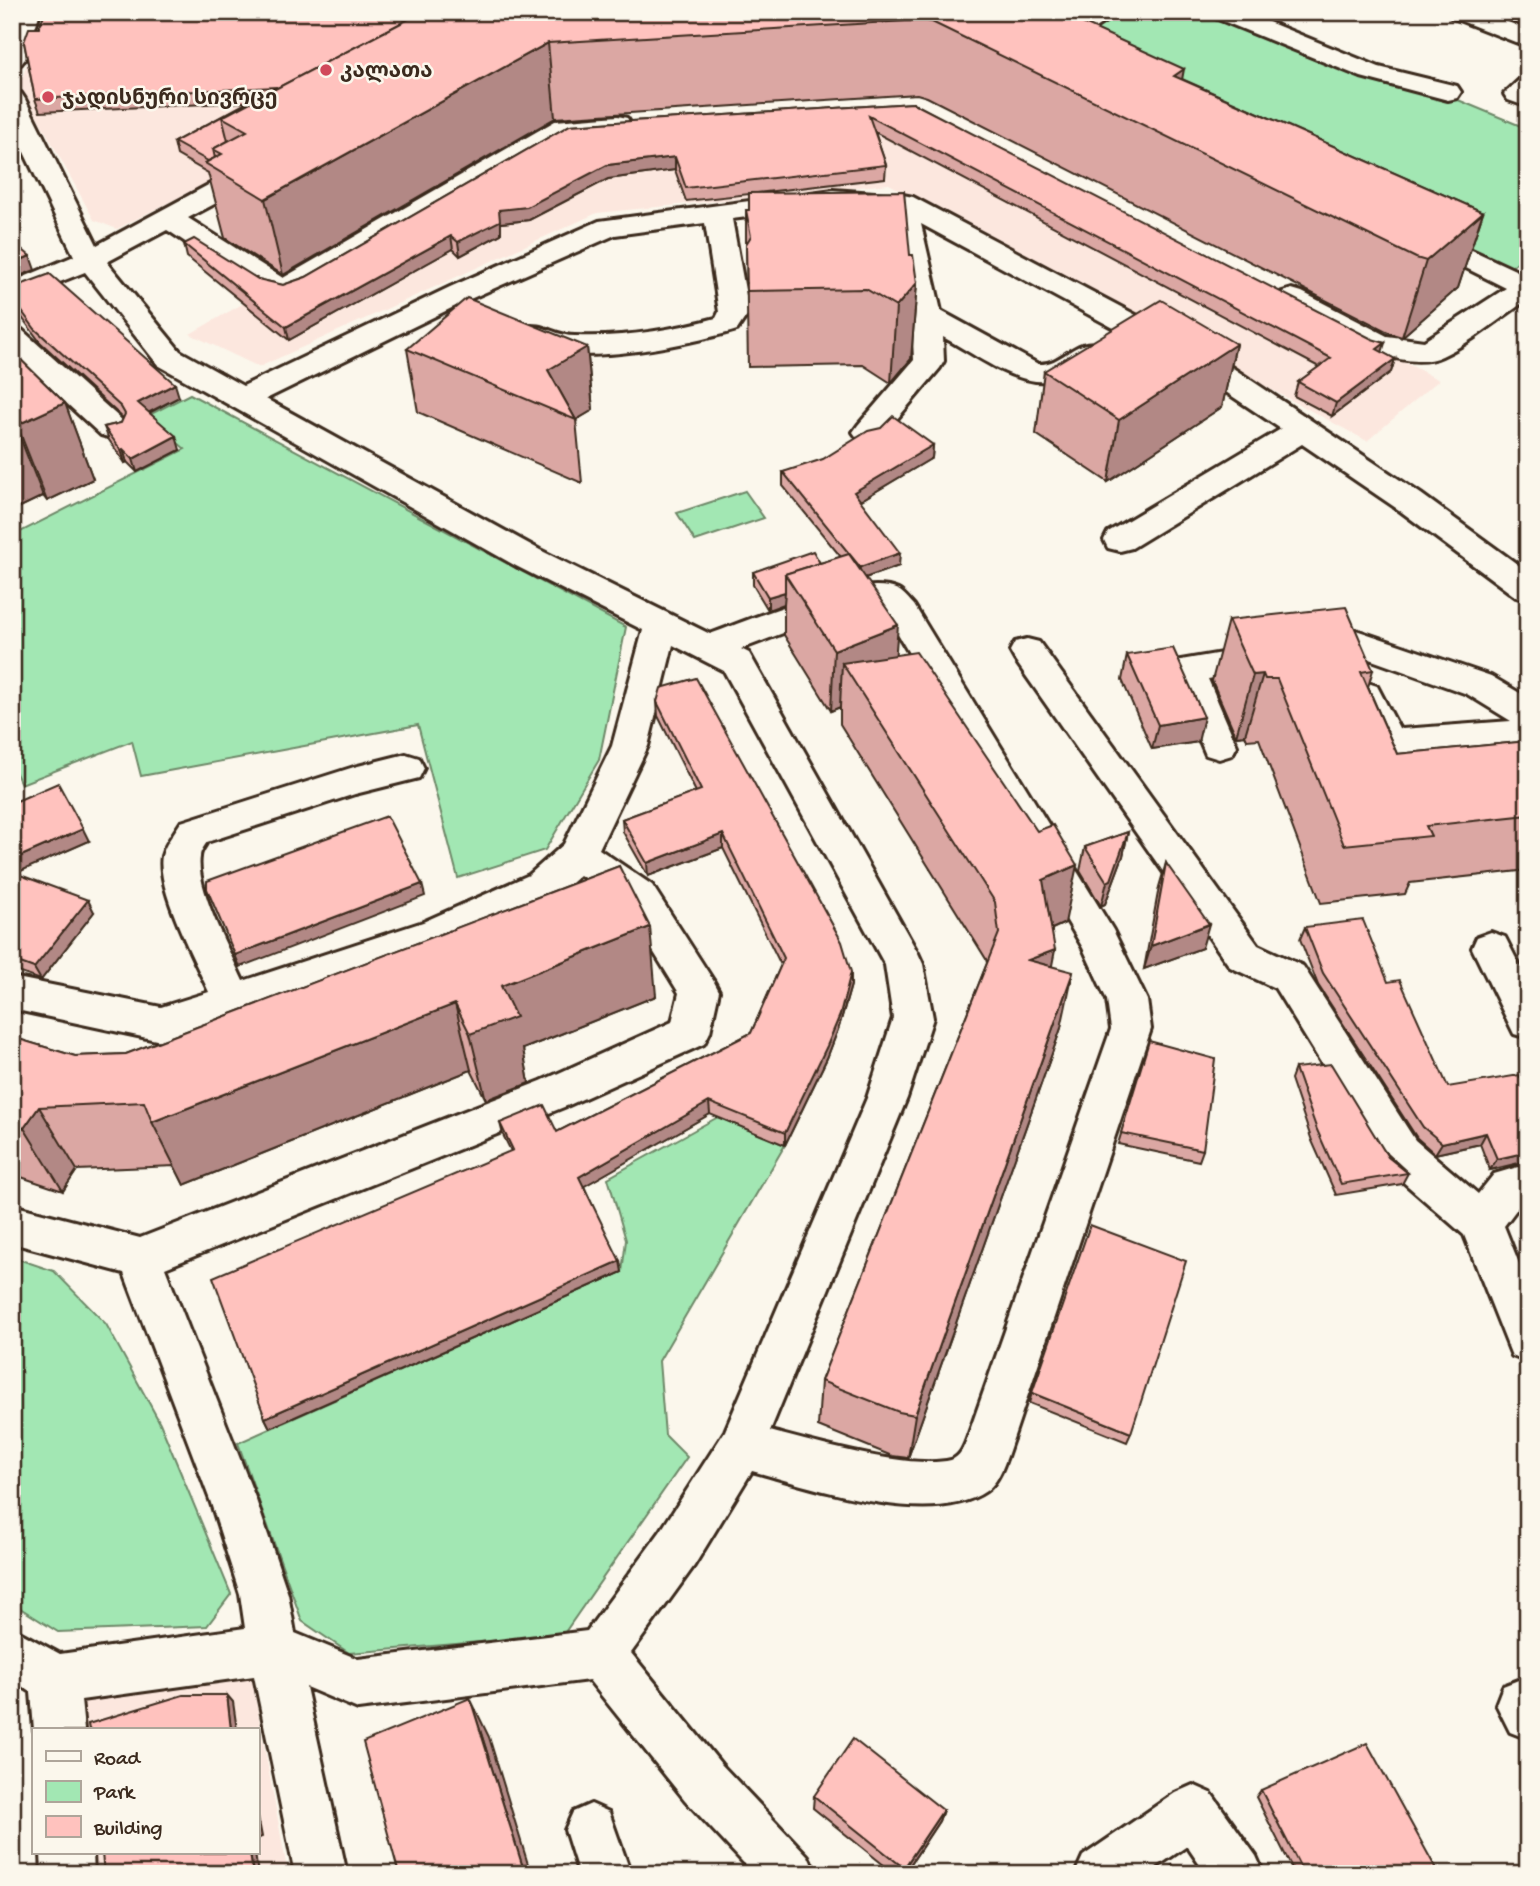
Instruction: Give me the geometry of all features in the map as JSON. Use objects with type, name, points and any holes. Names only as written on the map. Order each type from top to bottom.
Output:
[{"type":"street","points":[[1069,62],[1031,48],[1103,12]]},
{"type":"street","points":[[1222,12],[1370,72],[1448,92]]},
{"type":"street","points":[[1460,12],[1528,39]]},
{"type":"street","points":[[12,59],[20,27]]},
{"type":"street","points":[[1528,86],[1517,94],[1528,99]]},
{"type":"street","points":[[12,99],[90,260],[169,358],[518,553],[737,662],[904,964],[913,1018],[887,1098],[741,1446],[677,1549],[600,1654],[358,1684],[273,1649],[55,1679],[12,1652]]},
{"type":"street","points":[[168,218],[273,285],[285,286],[298,282],[564,127],[646,122]]},
{"type":"street","points":[[12,292],[90,260],[276,159]]},
{"type":"street","points":[[243,398],[460,293],[609,228],[833,198],[903,203],[1210,367],[1410,502],[1528,589]]},
{"type":"street","points":[[869,432],[929,361],[927,316],[903,203]]},
{"type":"street","points":[[460,293],[559,344],[592,345],[703,332],[727,324],[734,312],[717,214]]},
{"type":"street","points":[[1391,220],[1527,287]]},
{"type":"street","points":[[1270,287],[1380,343],[1415,353],[1431,350],[1527,287]]},
{"type":"street","points":[[927,316],[1030,372],[1045,376],[1058,372],[1127,323]]},
{"type":"street","points":[[12,337],[112,428]]},
{"type":"street","points":[[1120,540],[1304,429]]},
{"type":"street","points":[[708,648],[797,615],[855,599],[887,599],[902,613],[1099,942],[1127,1000],[1131,1028],[990,1439],[981,1463],[969,1477],[939,1483],[899,1484],[741,1446]]},
{"type":"street","points":[[12,993],[161,1024],[436,933],[542,886],[578,854],[630,747],[661,625]]},
{"type":"street","points":[[1219,746],[1187,670],[1356,642],[1479,685],[1528,715]]},
{"type":"street","points":[[1343,644],[1386,737],[1399,743],[1412,743],[1528,733]]},
{"type":"street","points":[[1027,651],[1244,956],[1289,977],[1399,1153],[1481,1223],[1528,1341]]},
{"type":"street","points":[[233,1000],[194,911],[183,875],[180,858],[194,832],[354,781],[406,768]]},
{"type":"street","points":[[12,1224],[140,1258],[555,1093],[690,1032],[699,990],[639,896],[578,854]]},
{"type":"street","points":[[1491,948],[1528,1022]]},
{"type":"street","points":[[1481,1223],[1509,1187],[1528,1182]]},
{"type":"street","points":[[140,1258],[233,1500],[257,1570],[321,1874]]},
{"type":"street","points":[[600,1654],[704,1782],[790,1874]]},
{"type":"street","points":[[55,1679],[59,1728]]},
{"type":"street","points":[[1101,1874],[1193,1811],[1238,1874]]},
{"type":"street","points":[[67,1854],[68,1874]]},
{"type":"shaded area","points":[[44,12],[1076,12],[1028,42],[886,17],[489,38],[117,229],[94,220],[20,85]]},
{"type":"shaded area","points":[[931,118],[1439,380],[1367,441],[889,184],[597,213],[259,367],[190,334],[258,295],[542,156]]},
{"type":"shaded area","points":[[248,1659],[288,1874],[96,1874],[94,1854],[259,1854],[259,1728],[80,1728],[75,1687]]},
{"type":"green space","points":[[1119,12],[1202,12],[1361,75],[1451,97],[1528,129],[1528,253],[1510,268],[1436,231],[1093,36],[1101,22]]},
{"type":"green space","points":[[190,394],[626,627],[599,760],[545,850],[458,878],[418,725],[141,776],[132,741],[21,784],[12,765],[12,536],[185,449],[147,416]]},
{"type":"green space","points":[[745,491],[764,518],[695,541],[677,513]]},
{"type":"green space","points":[[718,1117],[785,1145],[659,1361],[665,1435],[687,1457],[563,1635],[349,1653],[302,1621],[238,1443],[622,1272],[626,1240],[608,1178]]},
{"type":"green space","points":[[12,1257],[54,1271],[106,1324],[160,1423],[231,1594],[207,1626],[58,1632],[12,1603]]},
{"type":"building","points":[[45,12],[422,12],[222,117],[228,141],[213,149],[215,158],[208,161],[174,142],[277,87],[35,99],[24,42],[29,28],[39,28]]},
{"type":"building","points":[[422,12],[1058,12],[1184,69],[1174,76],[1483,212],[1426,261],[1416,258],[932,22],[922,20],[548,43],[265,199],[205,163],[222,154],[213,149],[247,131],[222,117]]},
{"type":"building","points":[[913,103],[1372,339],[1385,343],[1377,349],[1395,359],[1336,403],[1298,382],[1331,358],[869,116],[886,165],[686,188],[675,157],[607,165],[527,207],[499,210],[500,221],[458,242],[451,236],[286,327],[184,244],[194,239],[258,279],[283,285],[306,277],[570,125]]},
{"type":"building","points":[[904,191],[910,255],[913,255],[917,283],[896,307],[866,289],[747,291],[746,244],[751,236],[746,210],[749,210],[749,193]]},
{"type":"building","points":[[12,241],[30,256],[12,264]]},
{"type":"building","points":[[50,274],[175,384],[138,403],[176,436],[133,459],[121,450],[104,427],[121,423],[125,414],[121,407],[35,329],[12,298],[12,288]]},
{"type":"building","points":[[467,298],[587,347],[548,370],[576,420],[407,349]]},
{"type":"building","points":[[1161,300],[1236,344],[1119,420],[1044,371]]},
{"type":"building","points":[[12,351],[65,403],[17,425],[12,421]]},
{"type":"building","points":[[893,416],[933,445],[854,492],[900,553],[860,567],[783,472],[823,459],[868,431],[881,428]]},
{"type":"building","points":[[813,551],[820,563],[785,574],[785,592],[768,597],[753,572]]},
{"type":"building","points":[[849,554],[898,625],[834,650],[785,574]]},
{"type":"building","points":[[1346,607],[1373,670],[1361,672],[1397,754],[1528,741],[1528,815],[1426,826],[1431,836],[1344,845],[1277,679],[1265,679],[1263,674],[1253,675],[1228,620]]},
{"type":"building","points":[[1173,648],[1204,717],[1158,725],[1127,655]]},
{"type":"building","points":[[916,652],[1037,831],[1053,825],[1077,865],[1043,880],[1055,950],[1028,960],[1073,972],[915,1415],[899,1412],[821,1381],[999,933],[995,902],[842,663]]},
{"type":"building","points":[[696,678],[842,942],[851,972],[840,1015],[785,1133],[709,1102],[579,1177],[620,1261],[265,1418],[213,1277],[513,1150],[500,1123],[544,1105],[557,1132],[751,1033],[784,958],[723,834],[647,863],[622,819],[701,790],[657,702],[661,688]]},
{"type":"building","points":[[58,783],[83,829],[12,860],[12,803]]},
{"type":"building","points":[[387,816],[422,884],[235,955],[207,889],[207,881]]},
{"type":"building","points":[[1128,832],[1111,880],[1107,882],[1085,847]]},
{"type":"building","points":[[1166,863],[1209,924],[1151,946]]},
{"type":"building","points":[[619,866],[650,927],[501,986],[516,1017],[470,1034],[455,1004],[152,1122],[144,1102],[39,1107],[24,1128],[12,1124],[12,1037],[75,1056],[126,1054]]},
{"type":"building","points":[[12,872],[88,900],[34,968],[12,960]]},
{"type":"building","points":[[1363,920],[1388,982],[1400,980],[1448,1087],[1519,1075],[1528,1093],[1528,1152],[1497,1159],[1486,1133],[1442,1143],[1423,1127],[1323,973],[1305,927]]},
{"type":"building","points":[[1149,1041],[1215,1059],[1203,1150],[1121,1133]]},
{"type":"building","points":[[1331,1064],[1388,1157],[1408,1173],[1341,1184],[1317,1130],[1295,1068]]},
{"type":"building","points":[[1090,1225],[1186,1261],[1131,1433],[1032,1393]]},
{"type":"building","points":[[183,1695],[227,1695],[231,1728],[89,1728],[88,1724]]},
{"type":"building","points":[[470,1698],[525,1874],[399,1874],[363,1742]]},
{"type":"building","points":[[853,1739],[943,1810],[904,1868],[814,1796]]},
{"type":"building","points":[[1367,1743],[1439,1874],[1304,1874],[1261,1790]]},
{"type":"building","points":[[102,1854],[250,1854],[253,1874],[104,1874]]},
{"type":"building","points":[[1173,1865],[1179,1874],[1161,1874]]},
{"type":"place","name":"კალათა","points":[[326,70]]},
{"type":"place","name":"ჯადისნური სივრცე","points":[[48,97]]}]
